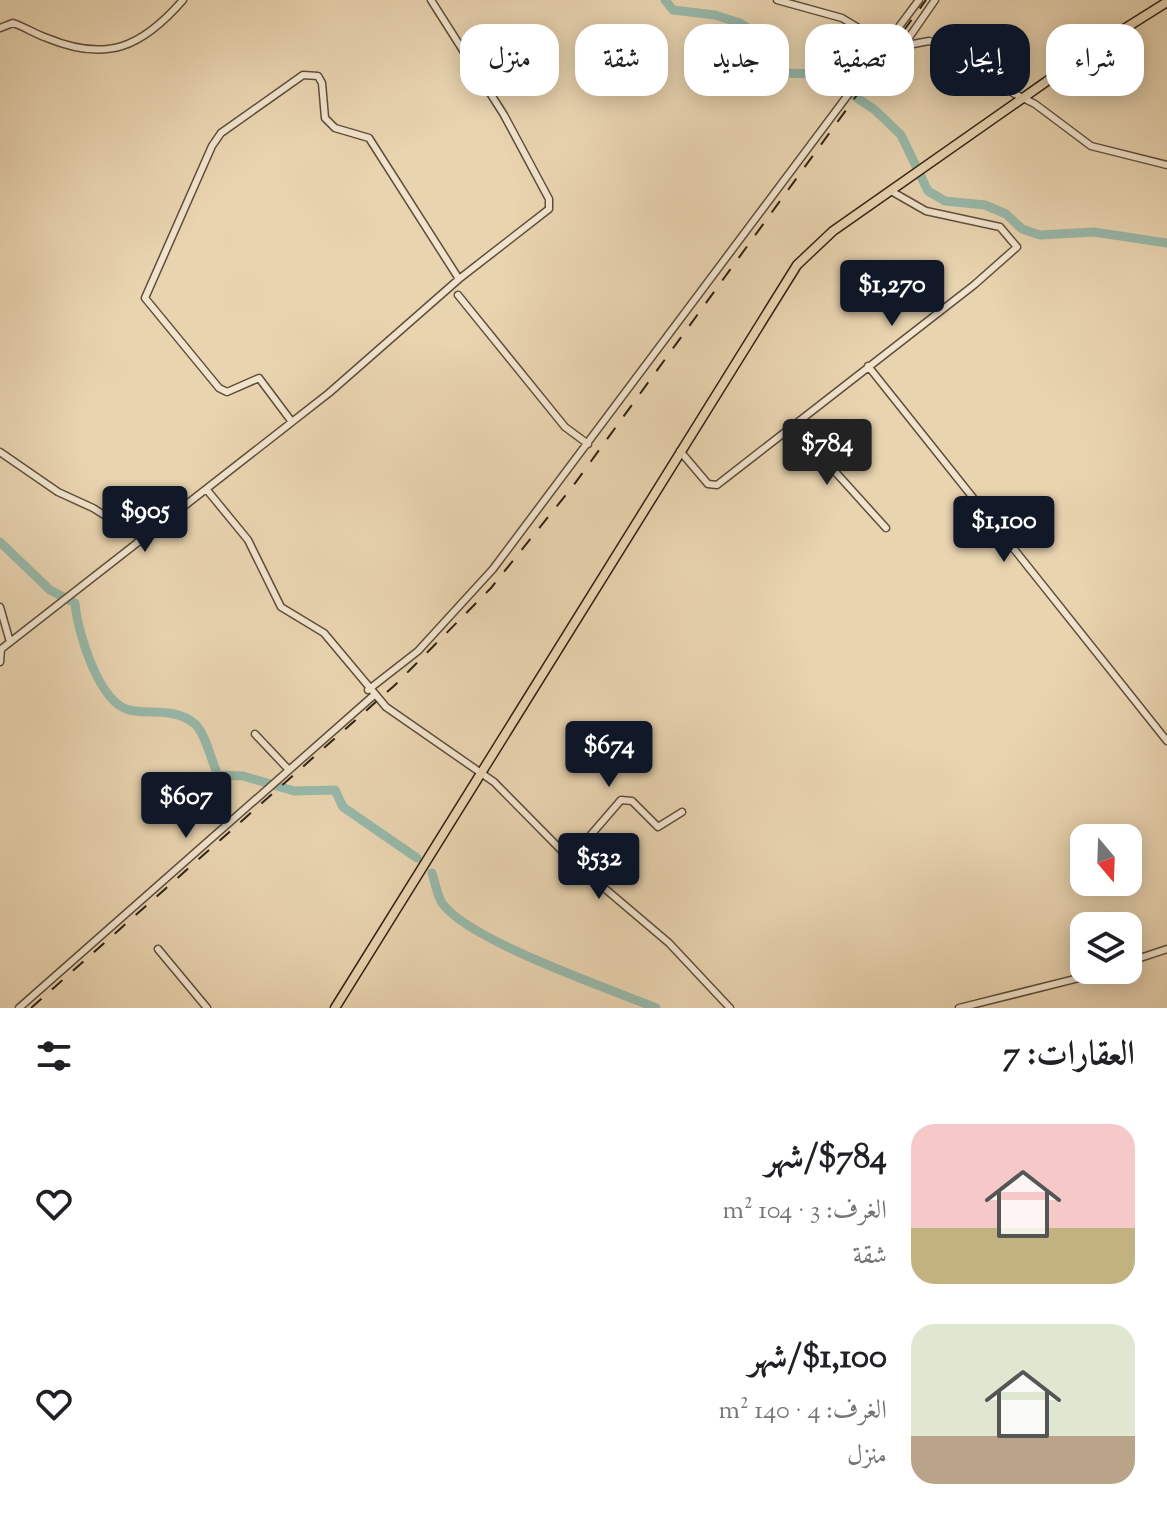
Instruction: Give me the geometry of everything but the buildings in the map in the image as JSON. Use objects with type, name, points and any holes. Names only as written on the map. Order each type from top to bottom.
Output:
[{"type":"main road","points":[[335,1008],[797,265],[833,231],[1097,46],[1167,2]]},
{"type":"street","points":[[0,28],[13,23],[74,48],[109,50],[154,31],[183,0]]},
{"type":"street","points":[[0,662],[1,650],[10,642],[367,362],[459,279],[543,215],[550,204],[504,115],[431,0]]},
{"type":"street","points":[[777,0],[842,18],[853,24]]},
{"type":"street","points":[[901,24],[919,0]]},
{"type":"street","points":[[914,30],[935,0]]},
{"type":"street","points":[[914,45],[929,41],[976,60],[1013,93],[1091,146],[1167,165]]},
{"type":"street","points":[[292,422],[259,378],[227,392],[219,388],[145,298],[221,133],[303,75],[318,76],[322,83],[325,118],[335,128],[369,138],[459,279]]},
{"type":"street","points":[[19,1008],[289,770],[418,651],[483,580],[847,96]]},
{"type":"street","points":[[680,451],[708,484],[717,485],[974,285],[1017,247],[1000,227],[926,211],[891,191]]},
{"type":"street","points":[[458,295],[565,427],[588,444]]},
{"type":"street","points":[[868,366],[1167,741]]},
{"type":"street","points":[[792,424],[886,528]]},
{"type":"street","points":[[0,452],[58,492],[93,508],[141,538]]},
{"type":"street","points":[[207,490],[248,540],[277,603],[324,633],[370,693],[517,803],[570,859],[669,943],[730,1008]]},
{"type":"street","points":[[0,607],[10,642]]},
{"type":"street","points":[[255,734],[289,770]]},
{"type":"street","points":[[570,859],[621,800],[632,801],[658,827],[682,812]]},
{"type":"street","points":[[158,949],[207,1008]]},
{"type":"street","points":[[1142,957],[1167,949]]},
{"type":"street","points":[[959,1008],[1070,982]]},
{"type":"waterway","points":[[665,0],[673,10],[715,15],[740,23],[756,33],[772,67],[780,73],[822,74],[875,110],[901,135],[928,191],[945,201],[985,205],[1006,214],[1022,229],[1040,235],[1094,232],[1167,243]]},
{"type":"waterway","points":[[0,542],[50,590],[75,603],[91,664],[108,694],[118,704],[129,710],[179,715],[195,724],[218,775],[243,776],[294,791],[335,790],[343,807],[417,858]]},
{"type":"waterway","points":[[432,873],[442,903],[457,918],[480,933],[541,962],[656,1008]]},
{"type":"railway","points":[[31,1008],[395,685],[491,588],[573,486],[926,0]]}]
